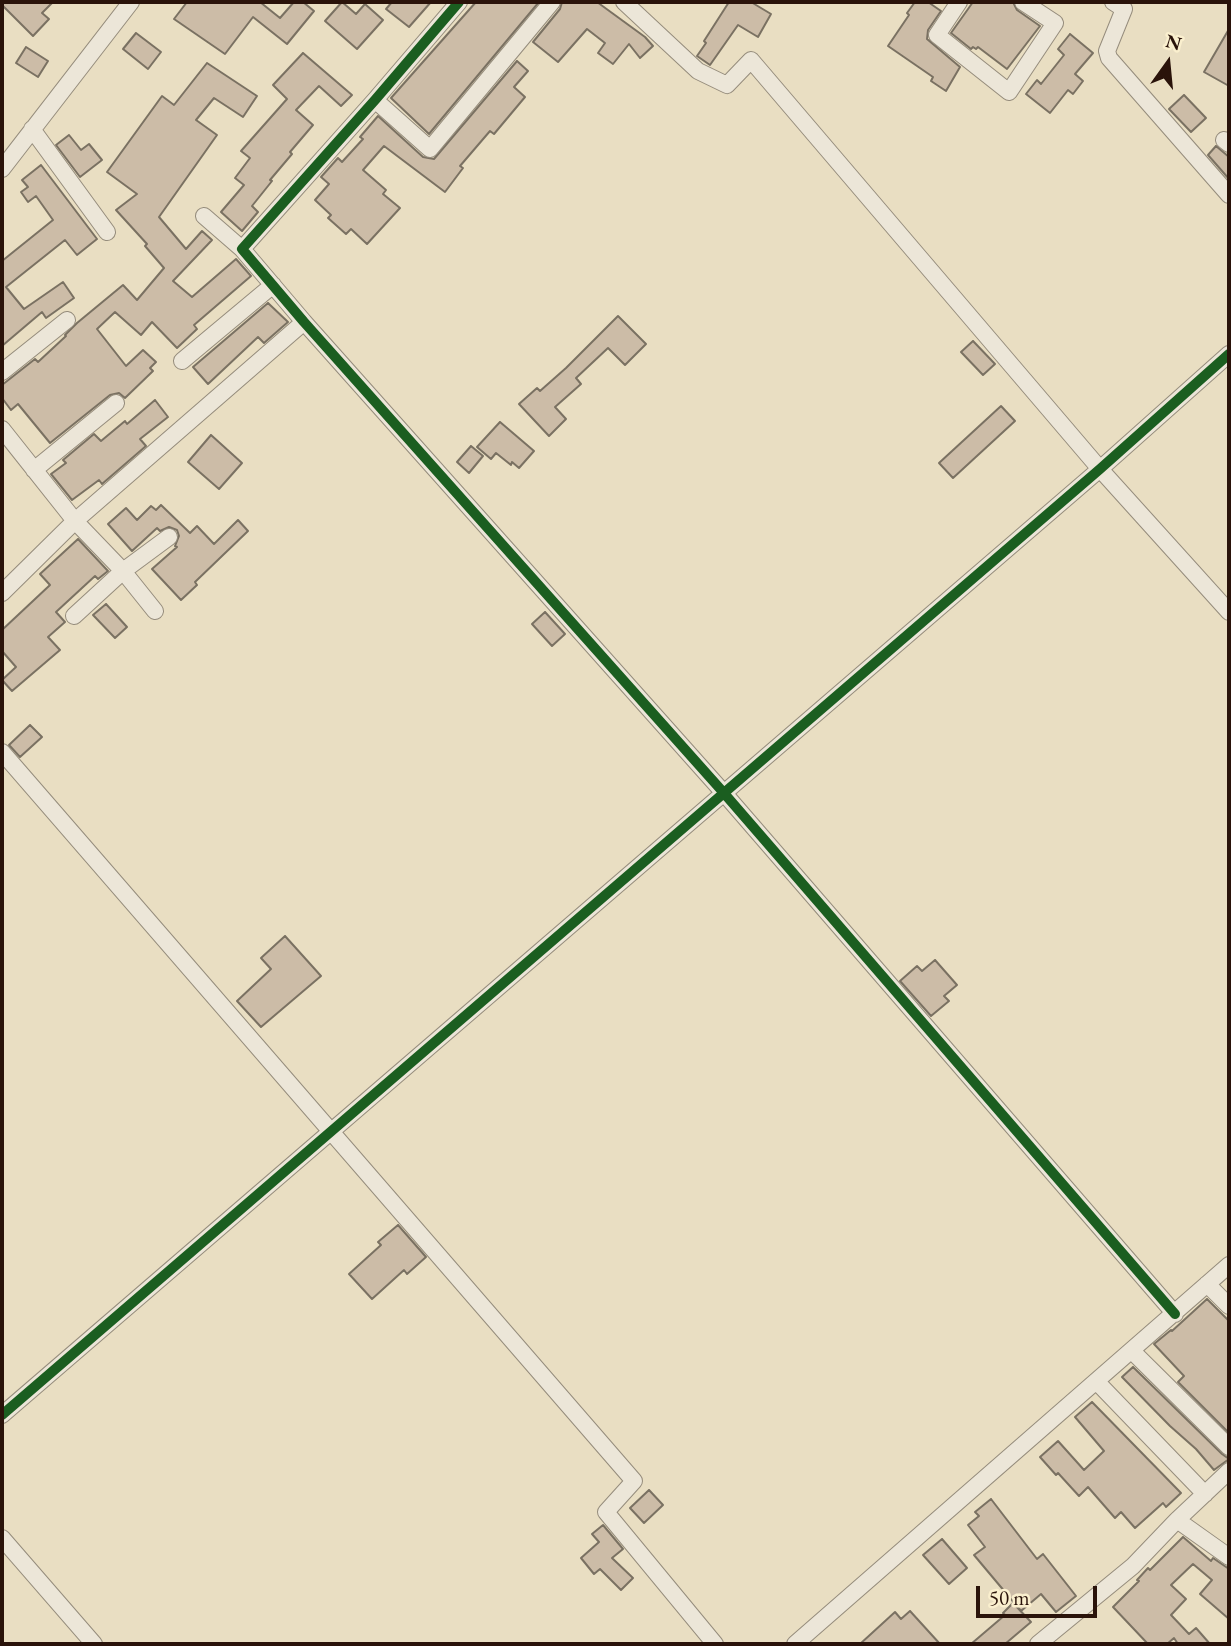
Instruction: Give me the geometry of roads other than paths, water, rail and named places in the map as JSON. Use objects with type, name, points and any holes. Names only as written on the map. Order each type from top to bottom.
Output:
[{"type":"street","points":[[2,169],[8,147],[32,129],[131,2]]},
{"type":"street","points":[[242,249],[459,2]]},
{"type":"street","points":[[375,100],[430,149],[552,2]]},
{"type":"street","points":[[624,2],[698,71],[727,85],[751,60],[1101,468],[1229,612]]},
{"type":"street","points":[[959,2],[937,35],[1009,92],[1055,23],[1023,2]]},
{"type":"street","points":[[1113,2],[1124,9],[1107,51],[1108,58],[1229,195]]},
{"type":"street","points":[[32,129],[107,232]]},
{"type":"street","points":[[204,216],[242,249],[723,792],[1175,1314]]},
{"type":"street","points":[[182,361],[272,285]]},
{"type":"street","points":[[2,372],[68,320]]},
{"type":"street","points":[[2,593],[75,521],[304,322]]},
{"type":"street","points":[[2,1415],[1101,468],[1229,354]]},
{"type":"street","points":[[34,470],[116,403]]},
{"type":"street","points":[[2,429],[75,521],[123,571],[155,611]]},
{"type":"street","points":[[74,616],[123,571],[169,537]]},
{"type":"street","points":[[2,752],[634,1481],[606,1512],[715,1644]]},
{"type":"street","points":[[795,1644],[1229,1265]]},
{"type":"street","points":[[1207,1284],[1229,1306]]},
{"type":"street","points":[[1132,1351],[1229,1447]]},
{"type":"street","points":[[1097,1381],[1205,1494]]},
{"type":"street","points":[[1038,1644],[1133,1566],[1229,1471]]},
{"type":"street","points":[[1177,1520],[1229,1557]]},
{"type":"street","points":[[2,1538],[94,1644]]},
{"type":"street","points":[[2,1564],[14,1553]]}]
